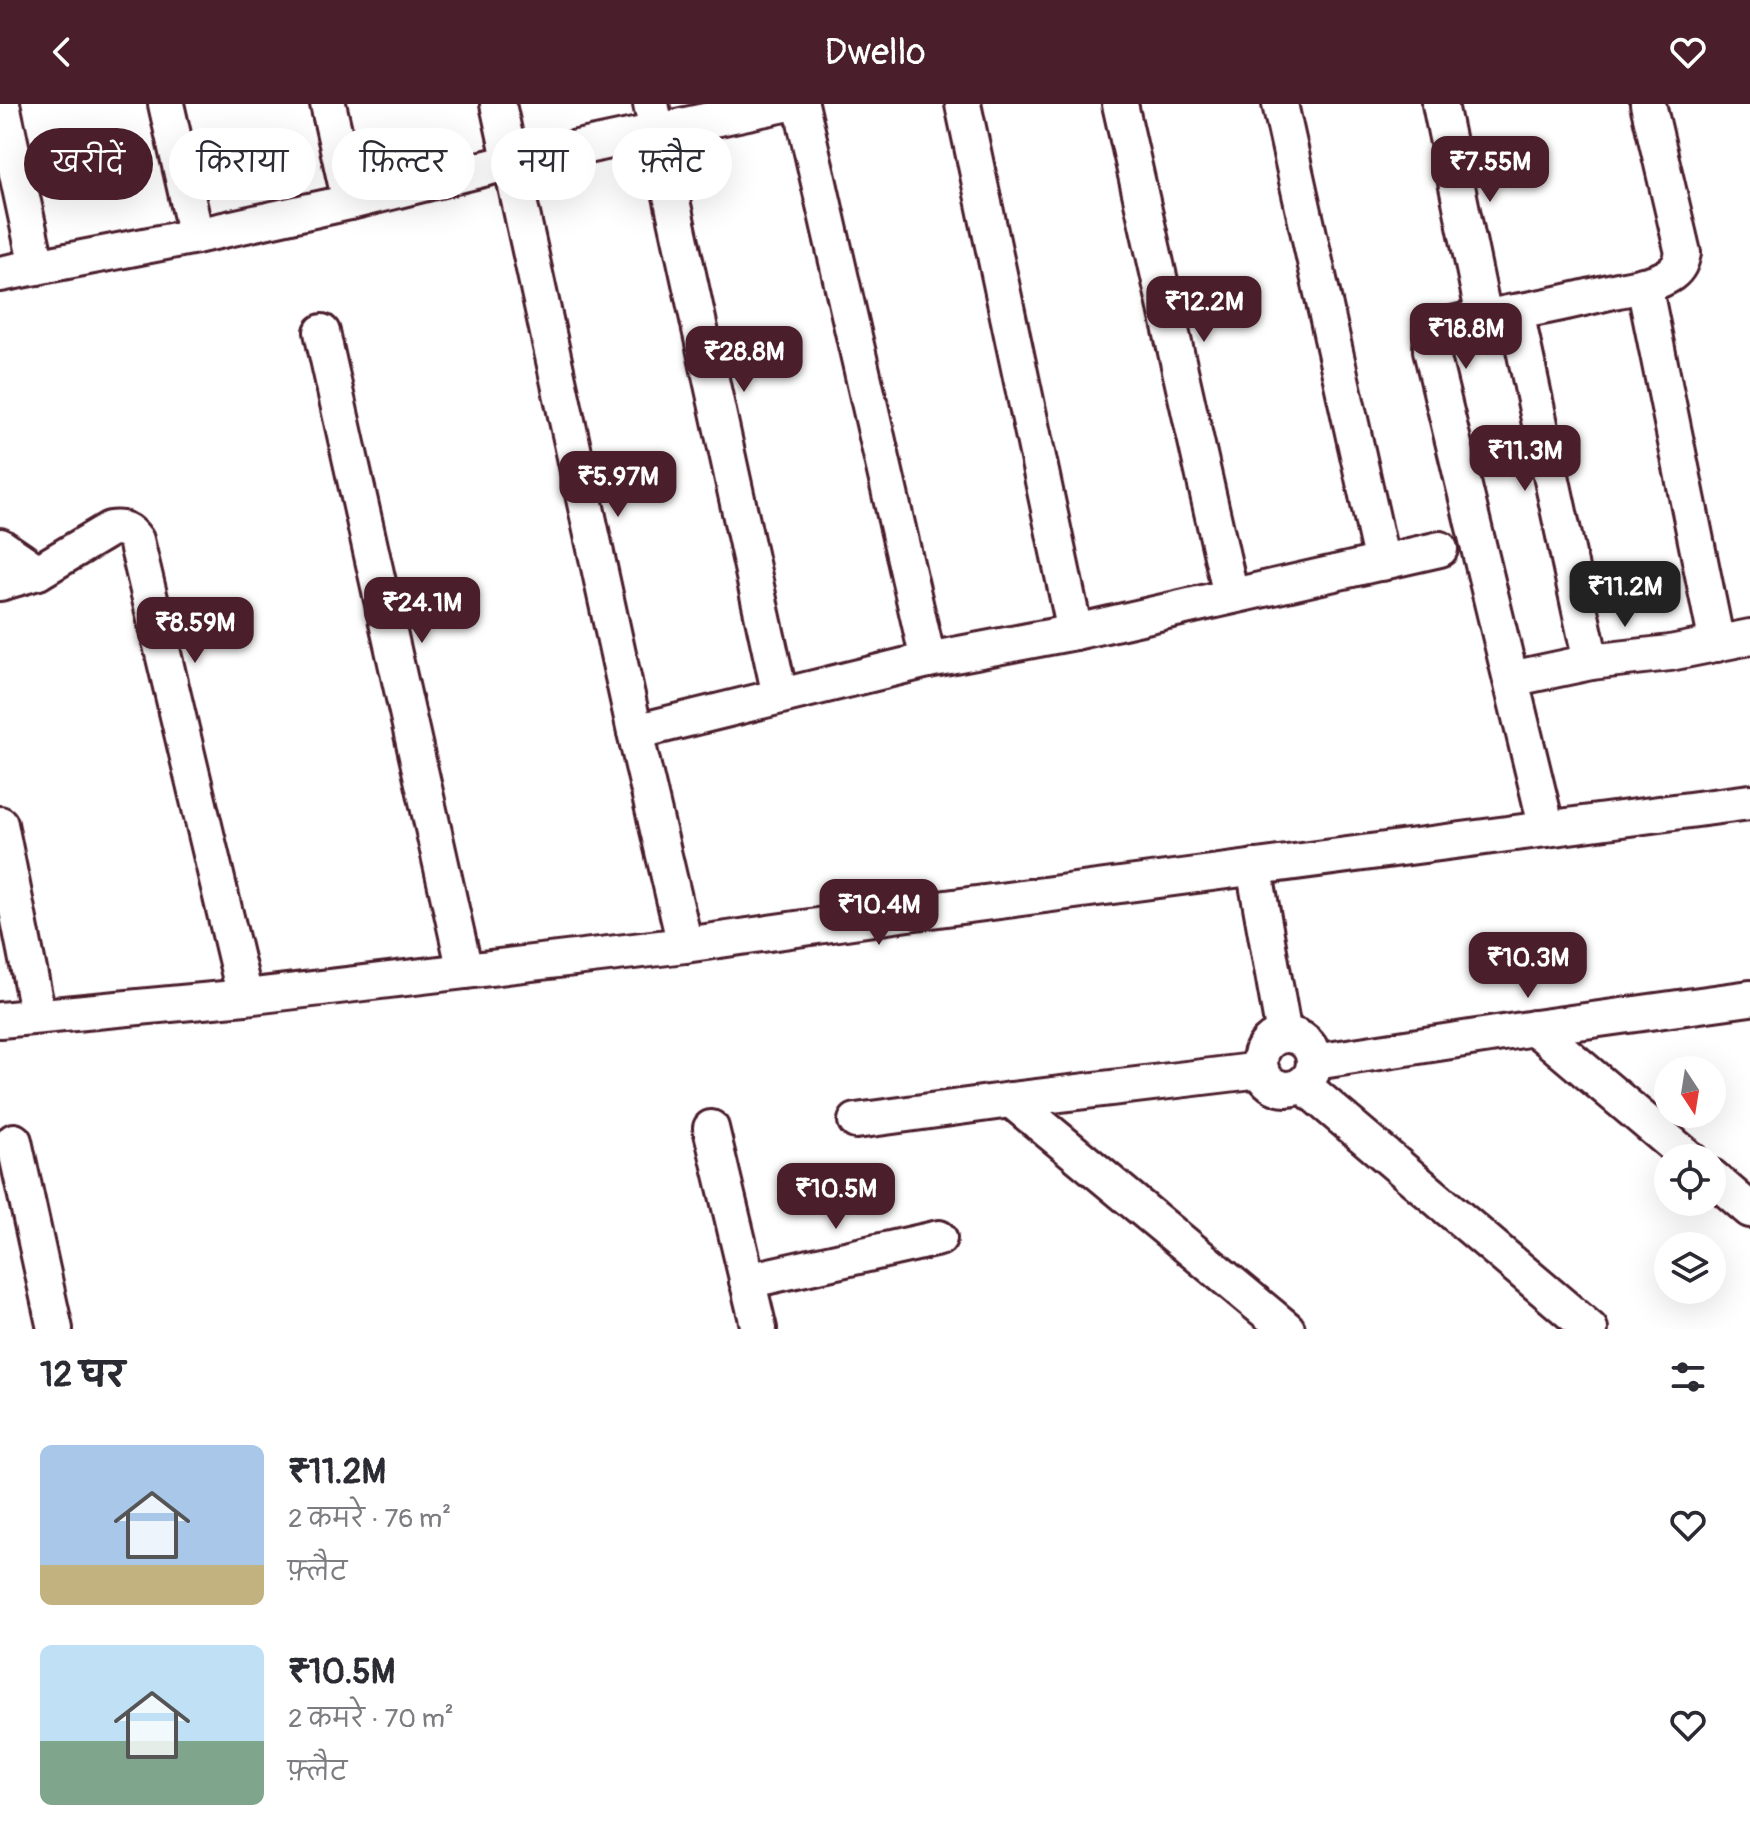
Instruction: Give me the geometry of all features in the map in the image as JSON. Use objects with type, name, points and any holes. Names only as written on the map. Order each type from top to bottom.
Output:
[{"type":"street","points":[[2,104],[37,267]]},
{"type":"street","points":[[166,104],[196,236]]},
{"type":"street","points":[[328,104],[350,202]]},
{"type":"street","points":[[498,104],[503,128]]},
{"type":"street","points":[[596,136],[654,118],[785,104]]},
{"type":"street","points":[[801,104],[928,660]]},
{"type":"street","points":[[963,104],[1075,632]]},
{"type":"street","points":[[1120,104],[1231,596]]},
{"type":"street","points":[[1280,104],[1382,563]]},
{"type":"street","points":[[1440,104],[1500,314],[1591,662]]},
{"type":"street","points":[[1547,829],[1431,340],[1442,328],[1644,285],[1676,271],[1683,253],[1648,104]]},
{"type":"street","points":[[654,118],[780,696]]},
{"type":"street","points":[[0,274],[196,236],[491,167]]},
{"type":"street","points":[[519,200],[635,732],[685,945]]},
{"type":"street","points":[[1644,285],[1717,644]]},
{"type":"street","points":[[322,332],[465,971]]},
{"type":"street","points":[[0,583],[38,572],[110,529],[120,528],[130,532],[136,540],[245,997]]},
{"type":"street","points":[[0,546],[38,572]]},
{"type":"street","points":[[635,732],[928,660],[1075,632],[1440,549]]},
{"type":"street","points":[[1511,679],[1591,662],[1650,656],[1750,637]]},
{"type":"street","points":[[0,1020],[245,997],[685,945],[1750,802]]},
{"type":"street","points":[[0,824],[38,1016]]},
{"type":"street","points":[[1254,867],[1284,1035]]},
{"type":"street","points":[[1309,1074],[1535,1028],[1750,998]]},
{"type":"street","points":[[1535,1028],[1672,1144]]},
{"type":"street","points":[[1284,1035],[1302,1039],[1313,1053],[1309,1074],[1295,1089],[1270,1084],[1261,1070],[1260,1060],[1267,1043],[1284,1035]]},
{"type":"street","points":[[856,1121],[1261,1070]]},
{"type":"street","points":[[1309,1074],[1590,1329]]},
{"type":"street","points":[[1011,1100],[1287,1329]]},
{"type":"street","points":[[711,1128],[759,1329]]},
{"type":"street","points":[[14,1141],[55,1329]]},
{"type":"street","points":[[1726,1189],[1750,1210]]},
{"type":"street","points":[[747,1281],[939,1238]]}]
